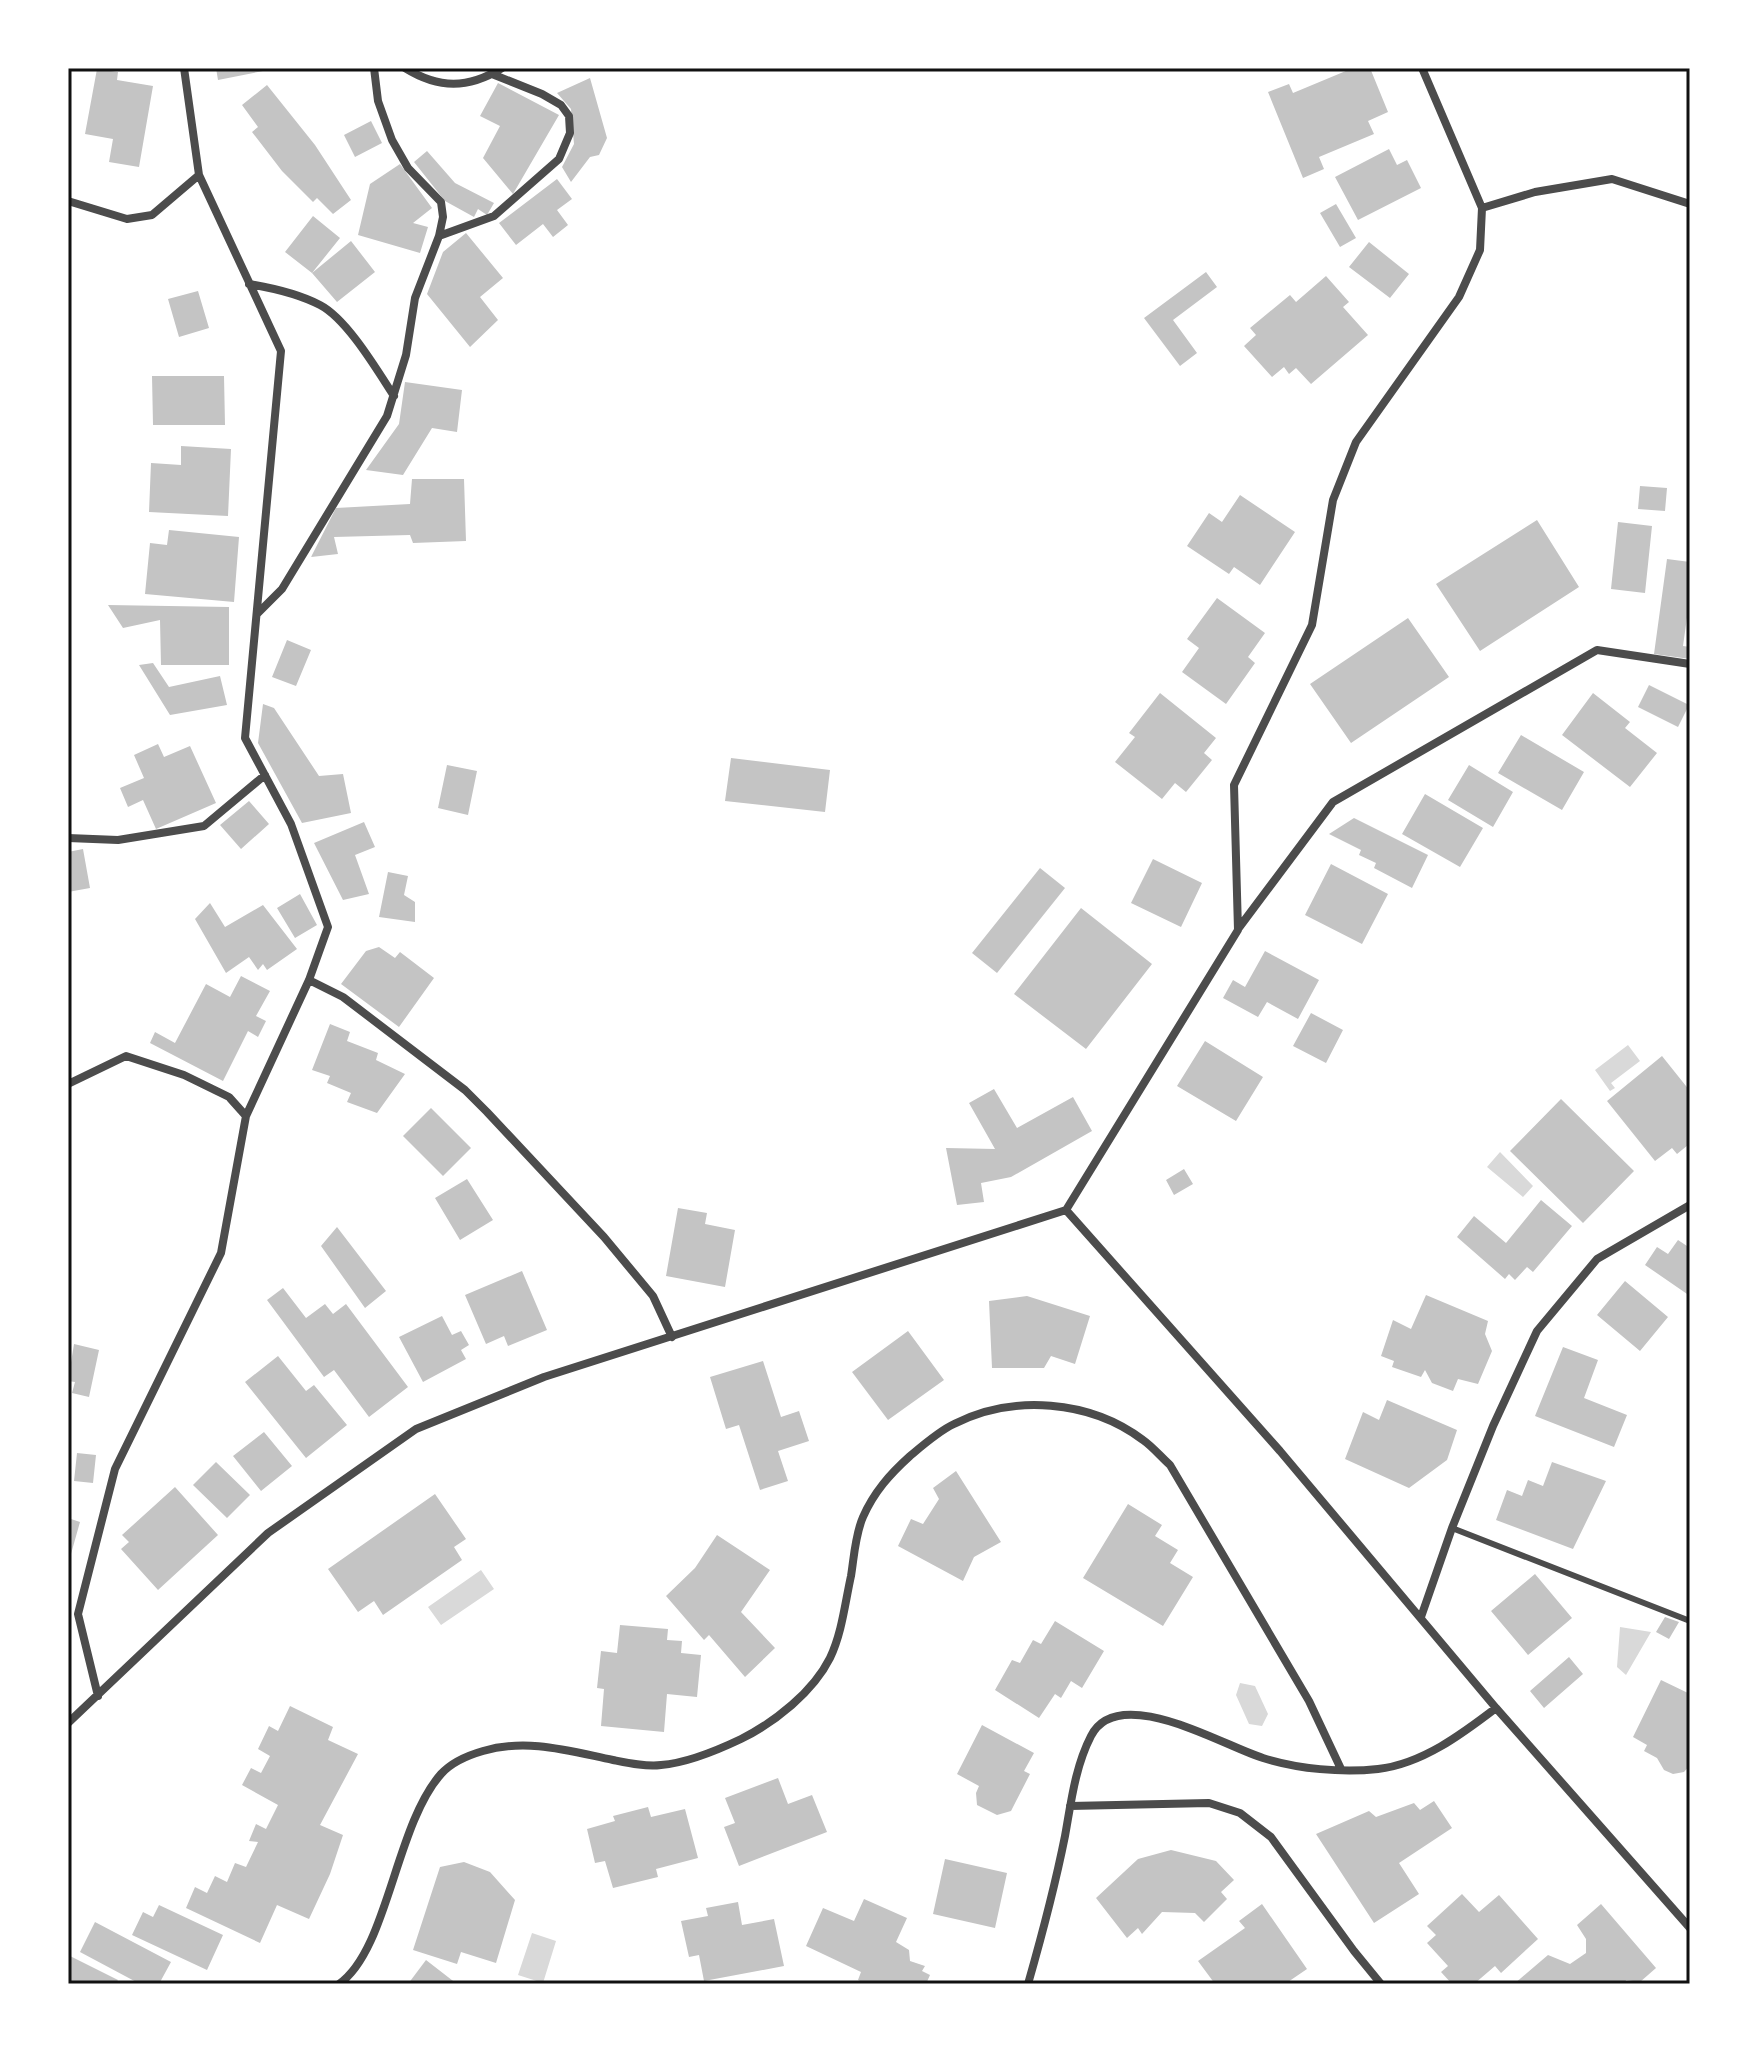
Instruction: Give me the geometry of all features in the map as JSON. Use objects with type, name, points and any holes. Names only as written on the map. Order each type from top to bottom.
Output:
[{"type":"street","points":[[98,1696],[78,1614],[115,1469],[221,1253],[246,1116],[309,980],[328,927],[291,824],[245,738],[281,351],[199,175],[184,68]]},
{"type":"street","points":[[256,615],[290,577],[387,416],[406,355],[415,298],[439,236],[443,217],[441,202],[408,168],[392,140],[378,101],[374,68]]},
{"type":"street","points":[[405,68],[421,78],[460,86],[502,68]]},
{"type":"street","points":[[1238,930],[1234,785],[1312,625],[1333,500],[1356,442],[1459,297],[1480,250],[1482,208],[1422,68]]},
{"type":"street","points":[[439,236],[494,216],[559,159],[570,133],[569,116],[561,105],[492,74]]},
{"type":"street","points":[[68,201],[127,219],[152,215],[199,175]]},
{"type":"street","points":[[1482,208],[1535,192],[1612,179],[1690,204]]},
{"type":"street","points":[[249,284],[277,289],[323,306],[359,342],[394,396]]},
{"type":"street","points":[[68,1723],[268,1533],[416,1429],[544,1377],[1066,1210],[1238,930],[1333,802],[1597,650],[1690,664]]},
{"type":"street","points":[[68,838],[118,840],[204,826],[265,775]]},
{"type":"street","points":[[309,980],[343,997],[465,1090],[604,1237],[653,1296],[672,1337]]},
{"type":"street","points":[[68,1084],[126,1056],[184,1075],[229,1097],[246,1116]]},
{"type":"street","points":[[1421,1617],[1493,1426],[1537,1331],[1597,1259],[1690,1205]]},
{"type":"street","points":[[1066,1210],[1280,1451],[1496,1708],[1690,1928]]},
{"type":"street","points":[[339,1984],[347,1979],[368,1947],[406,1836],[422,1803],[442,1773],[469,1755],[500,1746],[536,1744],[634,1764],[661,1766],[742,1738],[804,1693],[829,1660],[839,1632],[862,1519],[884,1479],[954,1424],[997,1410],[1034,1404],[1073,1409],[1114,1422],[1144,1440],[1170,1465],[1309,1701],[1341,1769]]},
{"type":"street","points":[[1028,1984],[1049,1911],[1077,1773],[1091,1734],[1101,1723],[1114,1716],[1138,1714],[1169,1721],[1264,1758],[1303,1766],[1380,1769],[1414,1759],[1456,1738],[1496,1708]]},
{"type":"street","points":[[1070,1806],[1209,1803],[1240,1813],[1271,1837],[1381,1984]]},
{"type":"lane","points":[[1452,1528],[1690,1621]]},
{"type":"shaded area","points":[[1628,1045],[1640,1061],[1611,1083],[1615,1088],[1610,1091],[1595,1070]]},
{"type":"shaded area","points":[[1500,1152],[1533,1186],[1523,1197],[1487,1167]]},
{"type":"shaded area","points":[[481,1570],[494,1589],[441,1625],[428,1607]]},
{"type":"shaded area","points":[[1620,1627],[1651,1632],[1626,1675],[1617,1667]]},
{"type":"shaded area","points":[[1240,1683],[1255,1686],[1268,1714],[1262,1726],[1249,1724],[1236,1695]]},
{"type":"shaded area","points":[[532,1933],[556,1941],[543,1983],[518,1975]]},
{"type":"building","points":[[216,68],[263,68],[263,71],[218,80]]},
{"type":"building","points":[[1353,68],[1370,68],[1388,112],[1368,121],[1374,134],[1319,157],[1324,169],[1303,178],[1268,92],[1289,84],[1293,93]]},
{"type":"building","points":[[97,69],[118,72],[117,80],[153,86],[139,167],[109,162],[113,139],[85,134]]},
{"type":"building","points":[[590,78],[607,138],[599,155],[590,157],[571,182],[562,167],[574,144],[571,109],[557,93]]},
{"type":"building","points":[[498,83],[559,115],[513,194],[483,158],[500,126],[480,116]]},
{"type":"building","points":[[267,85],[315,145],[351,200],[333,214],[317,198],[313,202],[282,171],[252,132],[258,127],[242,105]]},
{"type":"building","points":[[371,121],[382,143],[355,157],[344,135]]},
{"type":"building","points":[[1389,149],[1397,165],[1407,160],[1421,188],[1358,220],[1335,177]]},
{"type":"building","points":[[427,151],[455,183],[494,203],[487,215],[478,209],[474,217],[445,201],[414,162]]},
{"type":"building","points":[[400,164],[432,208],[413,223],[428,227],[420,253],[358,235],[370,184]]},
{"type":"building","points":[[557,179],[572,199],[557,210],[568,225],[553,237],[543,224],[516,245],[499,223]]},
{"type":"building","points":[[1336,204],[1356,238],[1340,247],[1320,213]]},
{"type":"building","points":[[313,216],[340,238],[312,273],[285,252]]},
{"type":"building","points":[[466,233],[503,278],[480,297],[498,320],[470,347],[427,294],[443,252]]},
{"type":"building","points":[[351,241],[375,272],[337,302],[312,273]]},
{"type":"building","points":[[1369,242],[1409,274],[1390,298],[1349,267]]},
{"type":"building","points":[[1206,272],[1217,287],[1173,320],[1197,353],[1180,366],[1144,318]]},
{"type":"building","points":[[1326,276],[1349,302],[1343,307],[1368,335],[1311,384],[1296,368],[1289,374],[1284,367],[1272,377],[1244,346],[1256,335],[1250,328],[1290,295],[1296,302]]},
{"type":"building","points":[[198,291],[209,328],[179,337],[168,299]]},
{"type":"building","points":[[152,376],[224,376],[225,425],[153,425]]},
{"type":"building","points":[[405,382],[462,390],[457,432],[432,428],[403,475],[366,470],[399,424]]},
{"type":"building","points":[[181,446],[231,449],[228,516],[149,512],[151,463],[181,465]]},
{"type":"building","points":[[412,479],[464,479],[466,541],[413,543],[410,535],[334,537],[338,554],[311,557],[336,508],[410,504]]},
{"type":"building","points":[[1640,486],[1667,488],[1665,511],[1638,509]]},
{"type":"building","points":[[1240,495],[1295,532],[1260,585],[1234,567],[1229,574],[1187,546],[1209,513],[1222,522]]},
{"type":"building","points":[[1537,520],[1579,587],[1480,651],[1436,584]]},
{"type":"building","points":[[1618,522],[1652,526],[1645,593],[1611,589]]},
{"type":"building","points":[[169,530],[239,537],[234,602],[145,594],[150,543],[167,545]]},
{"type":"building","points":[[1667,559],[1690,562],[1690,596],[1683,646],[1690,647],[1690,659],[1654,654]]},
{"type":"building","points":[[1217,598],[1265,633],[1248,657],[1255,663],[1226,704],[1182,672],[1199,648],[1187,639]]},
{"type":"building","points":[[108,605],[229,607],[229,665],[161,665],[160,620],[123,628]]},
{"type":"building","points":[[1408,618],[1449,677],[1351,743],[1310,684]]},
{"type":"building","points":[[287,640],[311,650],[296,686],[272,677]]},
{"type":"building","points":[[153,663],[169,687],[220,676],[227,705],[170,715],[139,665]]},
{"type":"building","points":[[1649,685],[1689,705],[1678,727],[1638,707]]},
{"type":"building","points":[[1160,693],[1216,738],[1204,753],[1212,760],[1186,792],[1175,783],[1162,799],[1115,762],[1135,737],[1129,733]]},
{"type":"building","points":[[1593,693],[1630,722],[1625,728],[1657,753],[1630,787],[1562,735]]},
{"type":"building","points":[[263,704],[274,708],[319,776],[343,774],[351,813],[302,823],[258,743]]},
{"type":"building","points":[[1521,735],[1584,772],[1562,810],[1498,773]]},
{"type":"building","points":[[158,744],[164,757],[190,746],[216,803],[156,829],[143,800],[128,807],[120,788],[144,778],[134,755]]},
{"type":"building","points":[[731,758],[830,770],[825,812],[725,801]]},
{"type":"building","points":[[447,765],[477,771],[468,815],[438,808]]},
{"type":"building","points":[[1469,765],[1513,792],[1493,827],[1448,800]]},
{"type":"building","points":[[1425,794],[1483,828],[1460,867],[1402,834]]},
{"type":"building","points":[[249,801],[269,824],[241,849],[220,825]]},
{"type":"building","points":[[1354,818],[1428,855],[1412,888],[1374,868],[1376,863],[1359,855],[1361,850],[1329,834]]},
{"type":"building","points":[[364,822],[375,847],[355,855],[369,894],[343,900],[314,843]]},
{"type":"building","points":[[83,849],[90,888],[68,892],[68,852]]},
{"type":"building","points":[[1153,859],[1202,883],[1181,927],[1131,903]]},
{"type":"building","points":[[1331,864],[1388,894],[1362,944],[1305,915]]},
{"type":"building","points":[[1040,868],[1065,888],[997,973],[972,953]]},
{"type":"building","points":[[388,872],[408,876],[404,895],[415,902],[415,922],[379,917]]},
{"type":"building","points":[[300,894],[317,925],[295,938],[277,908]]},
{"type":"building","points":[[210,903],[225,927],[263,905],[297,949],[267,970],[263,964],[258,970],[249,957],[226,973],[195,919]]},
{"type":"building","points":[[1081,908],[1152,964],[1086,1049],[1014,994]]},
{"type":"building","points":[[379,947],[395,958],[400,952],[434,978],[399,1027],[341,984],[366,951]]},
{"type":"building","points":[[1265,951],[1319,980],[1298,1019],[1267,1002],[1258,1017],[1223,998],[1233,980],[1245,987]]},
{"type":"building","points":[[241,976],[270,991],[256,1016],[266,1021],[258,1037],[248,1031],[223,1081],[150,1043],[155,1032],[175,1043],[206,984],[230,997]]},
{"type":"building","points":[[1311,1013],[1343,1030],[1326,1063],[1293,1046]]},
{"type":"building","points":[[330,1024],[350,1032],[347,1041],[378,1053],[376,1060],[405,1074],[377,1113],[347,1102],[351,1093],[327,1083],[330,1076],[312,1070]]},
{"type":"building","points":[[1205,1041],[1263,1077],[1236,1121],[1177,1086]]},
{"type":"building","points":[[1662,1056],[1690,1091],[1690,1147],[1688,1145],[1677,1154],[1672,1148],[1655,1161],[1607,1101]]},
{"type":"building","points":[[994,1089],[1017,1128],[1073,1097],[1092,1131],[1011,1177],[981,1183],[984,1202],[957,1205],[946,1148],[995,1149],[969,1103]]},
{"type":"building","points":[[1561,1099],[1634,1171],[1583,1223],[1510,1151]]},
{"type":"building","points":[[431,1108],[471,1148],[443,1176],[403,1136]]},
{"type":"building","points":[[1184,1169],[1193,1184],[1174,1195],[1166,1180]]},
{"type":"building","points":[[467,1179],[493,1220],[460,1240],[435,1198]]},
{"type":"building","points":[[1541,1200],[1572,1226],[1533,1272],[1527,1267],[1515,1280],[1509,1274],[1505,1279],[1457,1237],[1474,1216],[1506,1243]]},
{"type":"building","points":[[678,1208],[707,1213],[705,1224],[735,1230],[725,1287],[666,1276]]},
{"type":"building","points":[[337,1227],[386,1291],[365,1308],[321,1246]]},
{"type":"building","points":[[1678,1240],[1690,1248],[1690,1296],[1645,1265],[1657,1247],[1668,1254]]},
{"type":"building","points":[[522,1271],[547,1330],[508,1346],[504,1336],[486,1344],[465,1295]]},
{"type":"building","points":[[1625,1281],[1668,1317],[1640,1351],[1597,1315]]},
{"type":"building","points":[[283,1288],[306,1318],[325,1304],[333,1314],[346,1304],[408,1387],[369,1417],[334,1370],[324,1377],[267,1300]]},
{"type":"building","points":[[1426,1295],[1488,1321],[1485,1334],[1492,1351],[1478,1384],[1458,1379],[1453,1391],[1432,1383],[1425,1370],[1421,1377],[1392,1367],[1394,1361],[1381,1356],[1393,1320],[1411,1329]]},
{"type":"building","points":[[1027,1296],[1090,1316],[1075,1364],[1051,1356],[1044,1368],[992,1368],[989,1301]]},
{"type":"building","points":[[442,1316],[452,1335],[461,1331],[469,1345],[461,1350],[466,1359],[423,1382],[399,1337]]},
{"type":"building","points":[[908,1331],[944,1380],[888,1420],[852,1372]]},
{"type":"building","points":[[74,1344],[99,1350],[89,1397],[72,1393],[75,1382],[68,1381]]},
{"type":"building","points":[[1563,1347],[1598,1360],[1584,1398],[1627,1415],[1614,1447],[1535,1416]]},
{"type":"building","points":[[278,1356],[306,1391],[314,1385],[347,1425],[306,1458],[245,1382]]},
{"type":"building","points":[[763,1361],[781,1417],[799,1411],[809,1441],[778,1451],[788,1481],[760,1490],[739,1425],[726,1429],[710,1377]]},
{"type":"building","points":[[1387,1400],[1457,1430],[1447,1460],[1409,1488],[1345,1459],[1363,1412],[1379,1420]]},
{"type":"building","points":[[264,1432],[292,1466],[261,1491],[233,1456]]},
{"type":"building","points":[[77,1453],[96,1455],[93,1483],[74,1481]]},
{"type":"building","points":[[216,1462],[250,1495],[227,1518],[193,1485]]},
{"type":"building","points":[[1552,1462],[1606,1481],[1573,1549],[1496,1520],[1507,1490],[1522,1496],[1528,1480],[1543,1486]]},
{"type":"building","points":[[956,1471],[1001,1542],[974,1557],[963,1581],[898,1546],[911,1519],[923,1524],[939,1499],[933,1488]]},
{"type":"building","points":[[175,1487],[218,1535],[158,1590],[121,1549],[129,1542],[122,1535]]},
{"type":"building","points":[[435,1494],[466,1539],[454,1547],[462,1560],[383,1615],[374,1601],[358,1612],[328,1569]]},
{"type":"building","points":[[1128,1504],[1162,1525],[1155,1536],[1178,1550],[1170,1563],[1193,1577],[1163,1626],[1083,1578]]},
{"type":"building","points":[[68,1518],[80,1522],[69,1561],[68,1561]]},
{"type":"building","points":[[717,1535],[770,1570],[741,1612],[775,1648],[745,1677],[709,1635],[704,1640],[666,1596],[695,1568]]},
{"type":"building","points":[[1535,1574],[1572,1618],[1528,1655],[1491,1611]]},
{"type":"building","points":[[1665,1617],[1679,1622],[1669,1639],[1656,1632]]},
{"type":"building","points":[[1055,1621],[1104,1651],[1082,1688],[1071,1681],[1061,1698],[1055,1694],[1039,1718],[995,1690],[1012,1660],[1020,1663],[1033,1640],[1041,1644]]},
{"type":"building","points":[[620,1625],[668,1629],[667,1640],[682,1641],[681,1653],[701,1655],[697,1697],[667,1694],[664,1732],[601,1726],[604,1689],[597,1688],[601,1651],[617,1653]]},
{"type":"building","points":[[1569,1657],[1583,1674],[1544,1708],[1530,1691]]},
{"type":"building","points":[[1661,1680],[1690,1694],[1690,1765],[1684,1772],[1673,1774],[1664,1770],[1657,1758],[1644,1751],[1647,1745],[1633,1737]]},
{"type":"building","points":[[290,1706],[333,1727],[328,1740],[358,1754],[320,1825],[343,1835],[330,1874],[309,1919],[277,1905],[260,1943],[186,1908],[195,1887],[207,1893],[215,1876],[227,1882],[235,1863],[246,1867],[258,1842],[249,1841],[256,1824],[266,1829],[278,1805],[242,1785],[251,1768],[261,1773],[270,1756],[258,1749],[269,1726],[278,1731]]},
{"type":"building","points":[[982,1725],[1034,1753],[1024,1771],[1030,1774],[1011,1811],[997,1815],[977,1805],[979,1786],[957,1774]]},
{"type":"building","points":[[778,1778],[788,1804],[812,1795],[827,1832],[739,1866],[724,1827],[735,1823],[725,1798]]},
{"type":"building","points":[[1434,1801],[1452,1828],[1399,1863],[1419,1894],[1374,1923],[1316,1834],[1369,1811],[1376,1817],[1414,1803],[1420,1810]]},
{"type":"building","points":[[648,1807],[651,1817],[685,1809],[698,1858],[656,1869],[658,1877],[613,1888],[605,1861],[595,1863],[587,1829],[615,1821],[613,1816]]},
{"type":"building","points":[[1171,1850],[1216,1861],[1234,1880],[1221,1892],[1227,1899],[1204,1922],[1195,1913],[1162,1912],[1142,1934],[1138,1928],[1127,1938],[1096,1898],[1138,1859]]},
{"type":"building","points":[[945,1859],[1007,1873],[995,1928],[933,1914]]},
{"type":"building","points":[[464,1862],[490,1872],[515,1900],[496,1963],[461,1952],[457,1964],[413,1950],[440,1867]]},
{"type":"building","points":[[1462,1894],[1479,1912],[1499,1895],[1538,1939],[1501,1973],[1495,1966],[1474,1984],[1452,1984],[1441,1972],[1448,1966],[1427,1943],[1436,1935],[1427,1926]]},
{"type":"building","points":[[864,1899],[907,1918],[896,1942],[909,1950],[910,1961],[925,1966],[922,1971],[930,1975],[926,1984],[866,1984],[858,1980],[861,1972],[806,1946],[823,1908],[854,1921]]},
{"type":"building","points":[[738,1902],[742,1925],[774,1919],[784,1966],[704,1981],[699,1955],[689,1957],[681,1921],[708,1916],[706,1908]]},
{"type":"building","points":[[1262,1904],[1307,1969],[1285,1984],[1215,1984],[1198,1961],[1245,1928],[1239,1921]]},
{"type":"building","points":[[1601,1904],[1656,1968],[1640,1982],[1626,1980],[1625,1984],[1514,1984],[1548,1955],[1570,1964],[1586,1953],[1586,1939],[1577,1925]]},
{"type":"building","points":[[159,1905],[223,1935],[207,1970],[132,1935],[143,1912],[153,1917]]},
{"type":"building","points":[[95,1922],[171,1962],[159,1984],[140,1984],[80,1952]]},
{"type":"building","points":[[68,1955],[118,1980],[115,1984],[68,1984]]},
{"type":"building","points":[[426,1960],[457,1984],[408,1984]]}]
